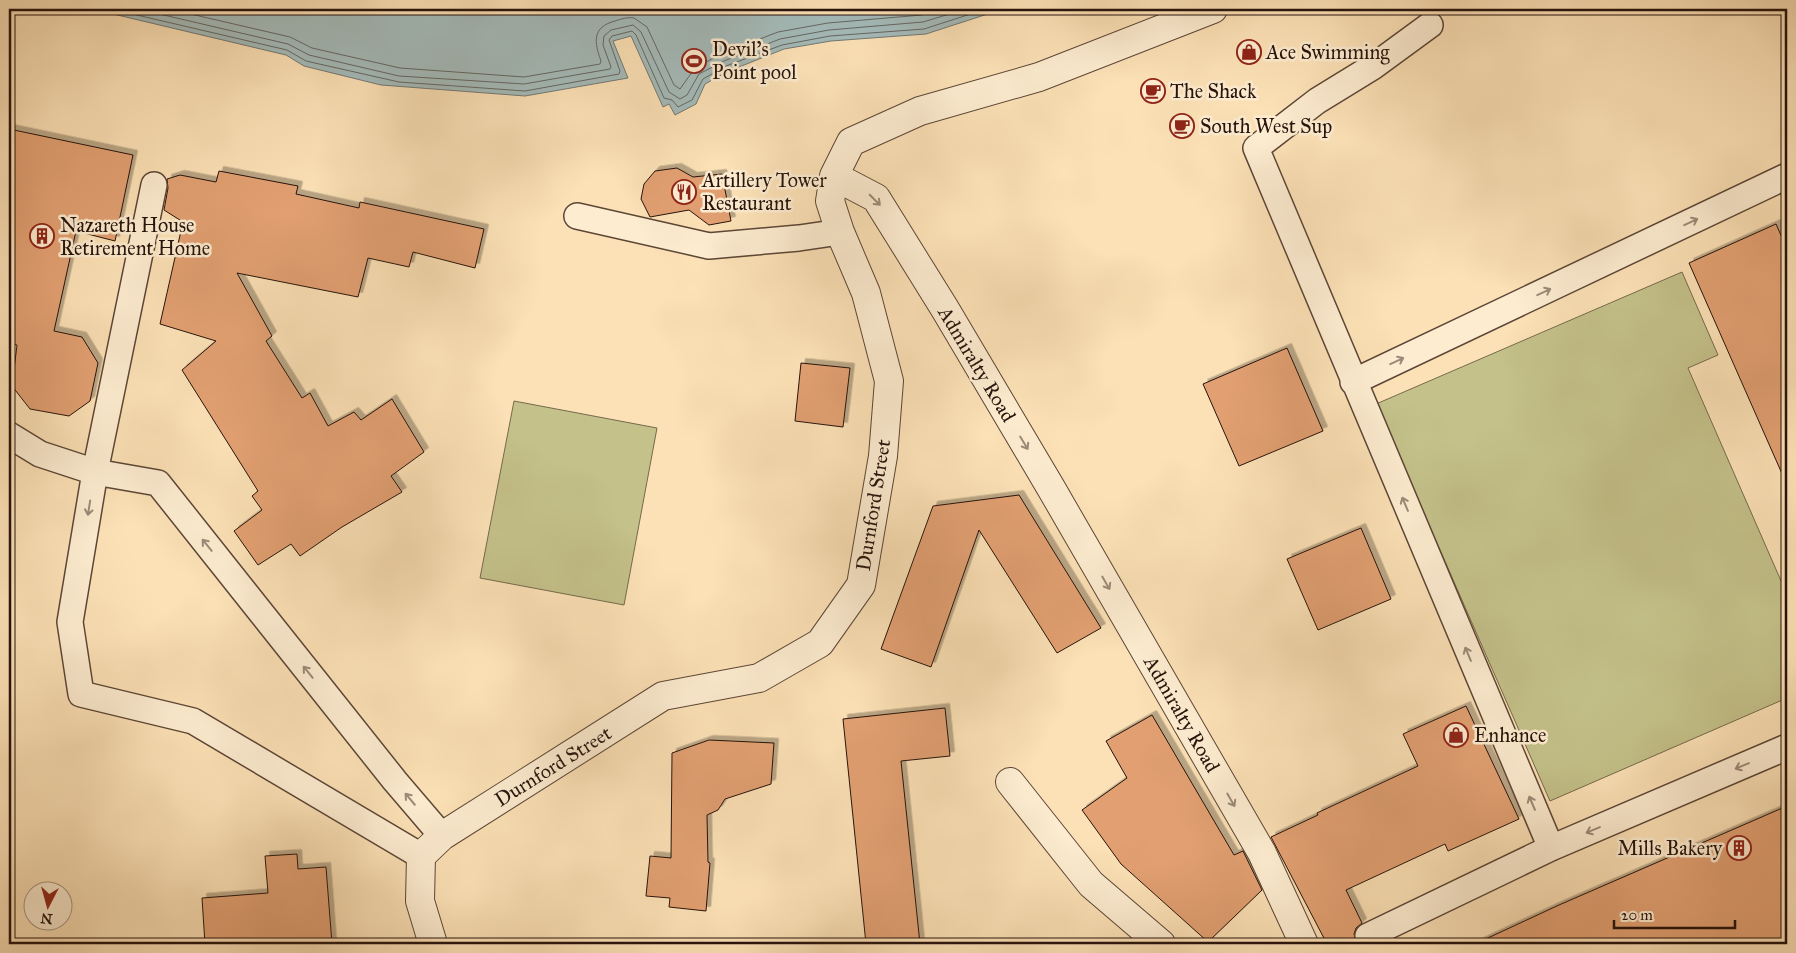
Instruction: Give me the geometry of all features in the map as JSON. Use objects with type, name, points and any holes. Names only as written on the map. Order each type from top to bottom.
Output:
[{"type":"street","points":[[834,176],[851,142],[920,111],[1039,77],[1213,9]]},
{"type":"street","name":"Durnford Street","points":[[421,856],[442,836],[663,696],[759,678],[820,643],[861,585],[883,456],[889,381],[866,293],[840,232],[830,201],[834,176]]},
{"type":"street","name":"Admiralty Road","points":[[834,176],[876,198],[944,309],[1056,496],[1262,853],[1304,944]]},
{"type":"street","points":[[1010,782],[1091,884],[1161,944]]},
{"type":"street","points":[[421,856],[420,901],[433,944]]},
{"type":"lane","points":[[1430,24],[1374,66],[1317,100],[1256,148],[1551,848]]},
{"type":"lane","points":[[1353,382],[1787,176]]},
{"type":"lane","points":[[154,185],[95,472],[70,622],[81,694],[193,721],[421,856]]},
{"type":"lane","points":[[577,216],[709,246],[798,238],[840,232]]},
{"type":"lane","points":[[9,435],[40,454],[95,472],[158,483],[395,781],[442,836]]},
{"type":"lane","points":[[1368,936],[1551,848],[1787,747]]},
{"type":"shaded area","points":[[1682,272],[1718,355],[1688,368],[1785,590],[1787,590],[1787,698],[1550,801],[1376,404]]},
{"type":"shaded area","points":[[514,401],[657,428],[624,605],[480,578]]},
{"type":"water","points":[[92,9],[1003,9],[926,34],[831,41],[784,49],[729,71],[705,84],[696,104],[675,115],[669,104],[663,107],[631,36],[613,41],[628,78],[525,96],[381,85],[304,66],[286,55]]},
{"type":"building","name":"Nazareth House Retirement Home","points":[[9,129],[133,155],[115,241],[76,231],[54,331],[82,337],[98,363],[90,401],[69,416],[30,409],[12,386],[17,345],[9,343]]},
{"type":"building","name":"Artillery Tower Restaurant","points":[[677,168],[693,177],[722,174],[731,221],[709,225],[689,210],[650,217],[641,199],[644,184],[655,171]]},
{"type":"building","points":[[219,171],[298,186],[296,194],[359,208],[360,202],[484,229],[475,268],[413,252],[409,267],[368,258],[358,297],[237,273],[272,336],[266,341],[302,398],[310,393],[328,426],[354,412],[361,420],[392,399],[424,452],[391,476],[402,492],[342,527],[300,556],[291,544],[258,565],[234,531],[262,510],[252,496],[258,491],[182,370],[216,341],[160,324],[183,222],[164,210],[168,188],[167,179],[180,175],[216,182]]},
{"type":"building","points":[[1776,224],[1787,249],[1787,485],[1689,263]]},
{"type":"building","points":[[1287,348],[1323,431],[1239,466],[1203,384]]},
{"type":"building","points":[[801,363],[850,368],[843,427],[795,421]]},
{"type":"building","points":[[1019,495],[1101,628],[1057,653],[979,530],[931,667],[881,649],[933,506]]},
{"type":"building","points":[[1361,528],[1391,599],[1318,630],[1287,559]]},
{"type":"building","points":[[1466,706],[1519,819],[1448,851],[1445,844],[1346,890],[1362,923],[1356,928],[1354,934],[1357,944],[1327,944],[1271,837],[1318,815],[1317,813],[1418,766],[1403,734]]},
{"type":"building","points":[[945,708],[950,756],[901,761],[920,944],[866,944],[843,719]]},
{"type":"building","points":[[1152,715],[1234,855],[1243,851],[1262,890],[1208,942],[1121,864],[1082,810],[1127,778],[1106,741]]},
{"type":"building","points":[[709,740],[774,743],[771,784],[725,799],[718,810],[707,815],[708,862],[710,863],[706,911],[669,907],[670,898],[646,896],[650,856],[671,858],[672,753]]},
{"type":"building","name":"Mills Bakery","points":[[1787,806],[1787,944],[1475,944],[1559,905]]},
{"type":"building","points":[[297,854],[298,869],[326,867],[332,944],[268,944],[267,939],[205,944],[202,898],[268,893],[265,856]]},
{"type":"place","name":"Ace Swimming","points":[[1249,52]]},
{"type":"place","name":"Devil's Point pool","points":[[694,61]]},
{"type":"place","name":"The Shack","points":[[1153,91]]},
{"type":"place","name":"South West Sup","points":[[1182,126]]},
{"type":"place","name":"Artillery Tower Restaurant","points":[[684,192]]},
{"type":"place","name":"Nazareth House Retirement Home","points":[[42,236]]},
{"type":"place","name":"Enhance","points":[[1456,735]]},
{"type":"place","name":"Mills Bakery","points":[[1739,848]]}]
